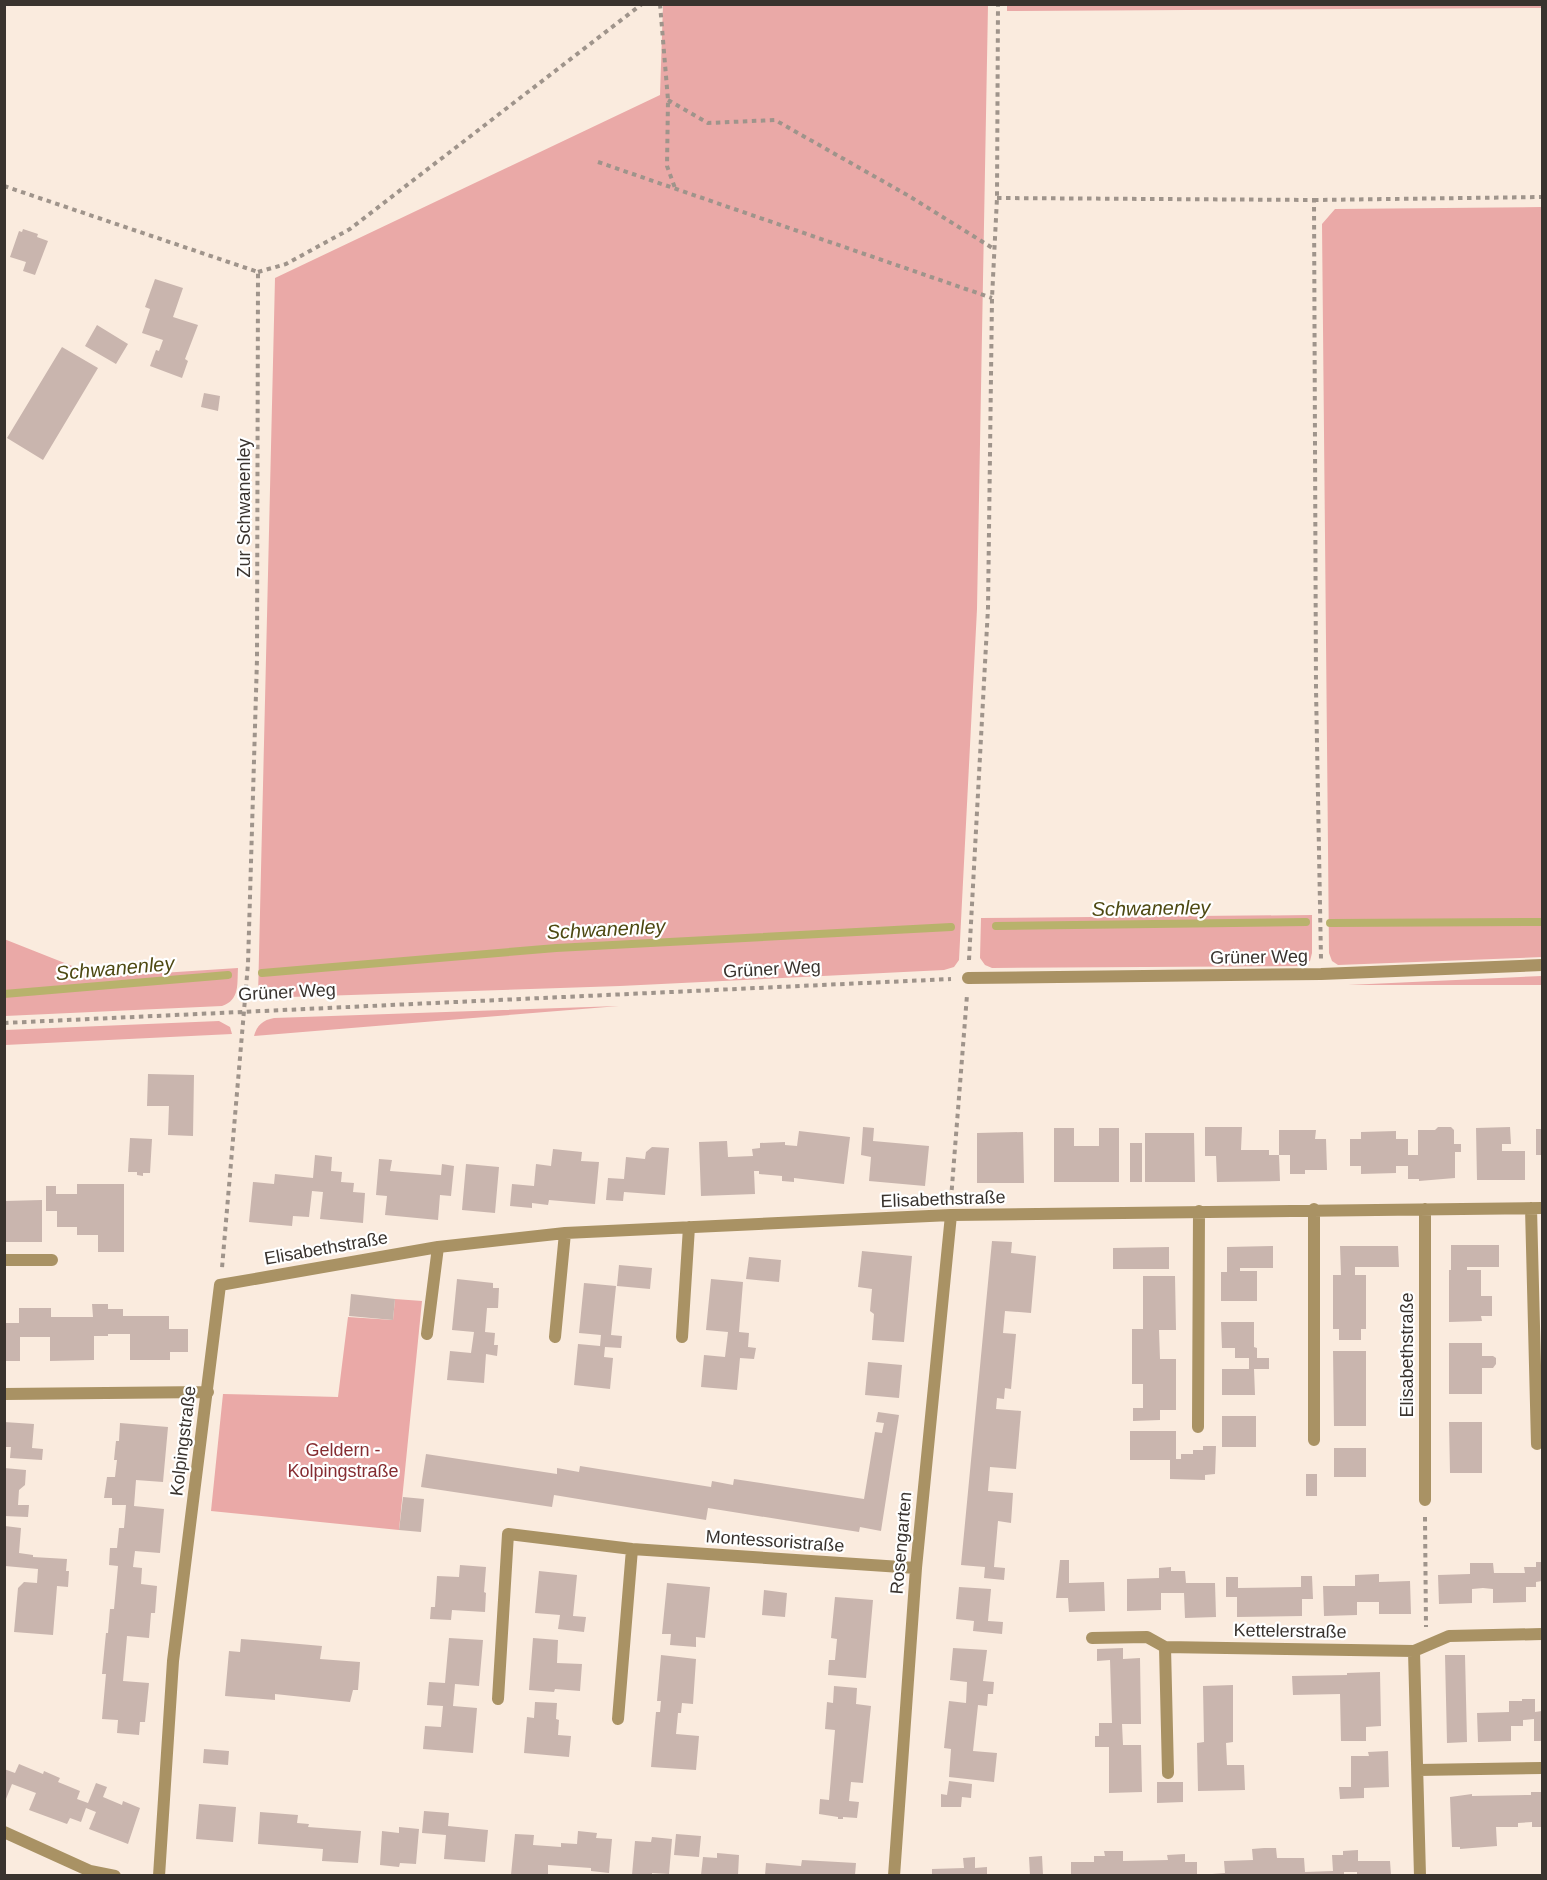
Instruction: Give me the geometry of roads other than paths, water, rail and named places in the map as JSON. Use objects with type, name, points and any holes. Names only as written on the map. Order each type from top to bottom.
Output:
[{"type":"street","name":"Grüner Weg","points":[[968,978],[1321,974],[1542,965]]},
{"type":"street","name":"Elisabethstraße","points":[[220,1285],[438,1247],[565,1233],[951,1215],[1537,1208],[1537,1444]]},
{"type":"street","points":[[1314,1209],[1314,1440]]},
{"type":"street","name":"Elisabethstraße","points":[[1425,1209],[1425,1500]]},
{"type":"street","points":[[1198,1427],[1199,1211]]},
{"type":"street","name":"Rosengarten","points":[[894,1875],[916,1568],[951,1215]]},
{"type":"street","points":[[682,1337],[689,1227]]},
{"type":"street","points":[[555,1337],[565,1233]]},
{"type":"street","points":[[427,1334],[438,1247]]},
{"type":"street","points":[[4,1260],[52,1260]]},
{"type":"street","name":"Kolpingstraße","points":[[159,1875],[173,1661],[220,1285]]},
{"type":"street","points":[[4,1394],[208,1392]]},
{"type":"street","name":"Montessoristraße","points":[[498,1699],[508,1534],[632,1549],[916,1568]]},
{"type":"street","points":[[618,1719],[632,1549]]},
{"type":"street","name":"Kettelerstraße","points":[[1092,1638],[1148,1637],[1165,1647],[1414,1651],[1449,1636],[1542,1634]]},
{"type":"street","points":[[1165,1647],[1168,1773]]},
{"type":"street","points":[[1414,1651],[1420,1875]]},
{"type":"street","points":[[1418,1770],[1542,1768]]},
{"type":"street","points":[[4,1832],[90,1871],[115,1875]]},
{"type":"waterway","name":"Schwanenley","points":[[996,926],[1306,922]]},
{"type":"waterway","name":"Schwanenley","points":[[1330,923],[1542,922]]},
{"type":"waterway","name":"Schwanenley","points":[[262,973],[556,948],[951,927]]},
{"type":"waterway","name":"Schwanenley","points":[[4,994],[228,975]]},
{"type":"park label","name":"Geldern - Kolpingstraße","points":[[343,1460]]}]
